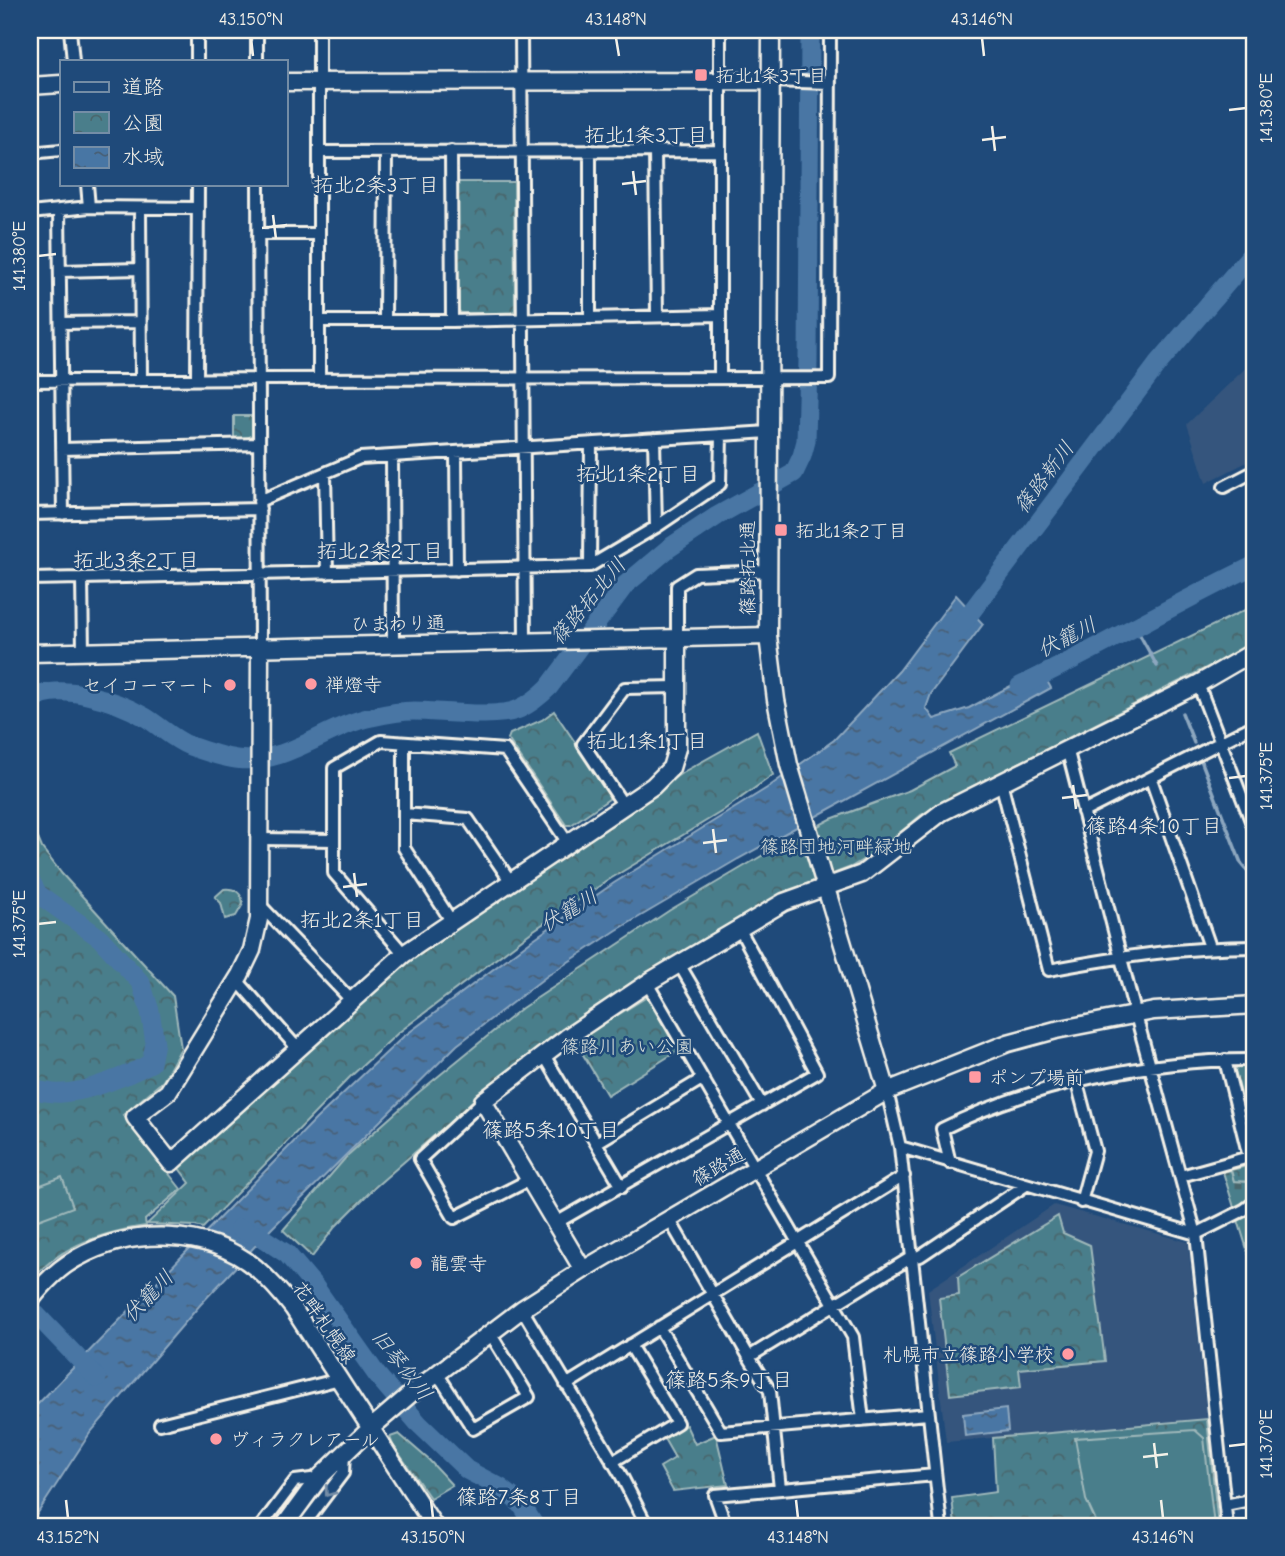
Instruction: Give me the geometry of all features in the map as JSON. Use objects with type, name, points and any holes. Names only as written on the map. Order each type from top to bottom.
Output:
[{"type":"street","points":[[70,30],[73,60]]},
{"type":"street","points":[[197,30],[197,60]]},
{"type":"street","points":[[257,30],[257,60]]},
{"type":"street","points":[[319,30],[319,378]]},
{"type":"street","points":[[521,30],[524,642]]},
{"type":"street","points":[[720,30],[720,377]]},
{"type":"street","name":"篠路拓北通","points":[[771,30],[768,636],[789,765],[887,1091]]},
{"type":"street","points":[[30,381],[828,377],[826,83],[830,30]]},
{"type":"street","points":[[287,82],[522,80],[826,83]]},
{"type":"street","points":[[30,86],[60,84]]},
{"type":"street","points":[[30,153],[60,150]]},
{"type":"street","points":[[451,151],[452,321]]},
{"type":"street","points":[[590,151],[590,317]]},
{"type":"street","points":[[655,151],[657,315]]},
{"type":"street","points":[[319,152],[720,152]]},
{"type":"street","points":[[385,321],[386,152]]},
{"type":"street","points":[[87,186],[89,207]]},
{"type":"street","points":[[197,379],[198,186]]},
{"type":"street","points":[[258,186],[261,906],[252,950],[237,980],[168,1091],[135,1117],[171,1163],[404,954],[653,786],[671,768],[677,748],[677,586],[696,574],[767,570]]},
{"type":"street","points":[[30,213],[89,207],[198,208]]},
{"type":"street","points":[[140,208],[141,380]]},
{"type":"street","points":[[59,210],[63,514]]},
{"type":"street","points":[[258,234],[319,234]]},
{"type":"street","points":[[60,271],[140,269]]},
{"type":"street","points":[[319,321],[720,315]]},
{"type":"street","points":[[61,323],[140,322]]},
{"type":"street","points":[[30,514],[259,505],[360,458],[769,432]]},
{"type":"street","points":[[30,579],[590,566],[656,527],[720,484],[721,435]]},
{"type":"street","points":[[654,439],[656,527]]},
{"type":"street","points":[[62,449],[259,444]]},
{"type":"street","points":[[590,566],[591,444]]},
{"type":"street","points":[[456,453],[457,570]]},
{"type":"street","points":[[392,456],[393,644]]},
{"type":"street","points":[[1224,487],[1255,471]]},
{"type":"street","points":[[325,473],[327,573]]},
{"type":"street","points":[[82,578],[83,652]]},
{"type":"street","name":"ひまわり通","points":[[30,653],[768,636]]},
{"type":"street","points":[[529,1180],[454,1218],[420,1159],[483,1101],[647,983],[784,902],[862,874],[942,812],[1198,684],[1255,651]]},
{"type":"street","points":[[1198,684],[1255,831]]},
{"type":"street","points":[[624,806],[583,744],[625,688],[678,687]]},
{"type":"street","points":[[1083,813],[1255,725]]},
{"type":"street","points":[[404,954],[334,873],[334,768],[381,741],[505,750],[568,843]]},
{"type":"street","points":[[404,743],[404,848],[452,922]]},
{"type":"street","points":[[1067,748],[1196,1234],[1227,1526]]},
{"type":"street","points":[[1151,779],[1210,947]]},
{"type":"street","points":[[1001,782],[1049,970],[1121,957],[1210,947],[1255,947]]},
{"type":"street","points":[[404,814],[468,819],[511,882]]},
{"type":"street","points":[[261,839],[334,840]]},
{"type":"street","points":[[261,906],[352,1001]]},
{"type":"street","points":[[556,1223],[817,1073],[739,928]]},
{"type":"street","points":[[679,964],[762,1105]]},
{"type":"street","points":[[237,980],[298,1049]]},
{"type":"street","points":[[647,983],[853,1337],[863,1420]]},
{"type":"street","name":"篠路通","points":[[284,1526],[319,1478],[371,1428],[522,1308],[887,1091],[1008,1043],[1056,1030],[1136,1014],[1255,1005]]},
{"type":"street","points":[[544,1055],[622,1187]]},
{"type":"street","points":[[1181,1176],[1248,1157],[1225,1060]]},
{"type":"street","points":[[950,1163],[942,1129],[1049,1089],[1150,1066],[1255,1060]]},
{"type":"street","points":[[596,1143],[702,1079]]},
{"type":"street","points":[[1077,1083],[1096,1151],[1082,1202]]},
{"type":"street","points":[[887,1091],[904,1176],[942,1526]]},
{"type":"street","points":[[483,1101],[583,1270]]},
{"type":"street","points":[[900,1147],[1196,1234],[1255,1202]]},
{"type":"street","points":[[566,1385],[904,1176]]},
{"type":"street","points":[[749,1357],[912,1257],[920,1255],[1026,1185]]},
{"type":"street","points":[[669,1219],[770,1391],[780,1489]]},
{"type":"street","name":"花畔札幌線","points":[[30,1301],[46,1282],[76,1258],[115,1242],[151,1236],[191,1240],[231,1253],[257,1269],[293,1308],[434,1526]]},
{"type":"street","points":[[522,1308],[612,1462],[645,1525]]},
{"type":"street","points":[[659,1327],[720,1432],[928,1414]]},
{"type":"street","points":[[437,1373],[472,1429],[529,1397],[491,1332]]},
{"type":"street","points":[[612,1462],[677,1423],[630,1345]]},
{"type":"street","points":[[160,1424],[340,1379]]},
{"type":"street","points":[[303,1526],[344,1473],[344,1453]]},
{"type":"street","points":[[726,1526],[715,1495],[935,1475]]},
{"type":"street","points":[[261,1526],[295,1481],[319,1478]]},
{"type":"street","points":[[1225,1505],[1255,1499]]},
{"type":"shaded area","points":[[1255,359],[1255,458],[1206,483],[1187,424]]},
{"type":"shaded area","name":"札幌市立篠路小学校","points":[[1054,1205],[1188,1242],[1207,1419],[946,1442],[928,1290]]},
{"type":"green space","points":[[458,182],[514,182],[515,310],[511,313],[461,313],[458,310]]},
{"type":"green space","points":[[234,416],[252,416],[252,435],[247,439],[234,439]]},
{"type":"green space","name":"篠路団地河畔緑地","points":[[1255,605],[1255,643],[964,791],[921,815],[879,850],[851,867],[807,884],[748,913],[653,969],[496,1085],[437,1133],[374,1188],[335,1227],[312,1257],[283,1230],[348,1155],[419,1092],[522,1008],[670,910],[770,851],[831,819],[910,790],[955,766],[949,753]]},
{"type":"green space","points":[[554,711],[610,794],[609,799],[571,825],[566,825],[508,739],[510,734],[542,720]]},
{"type":"green space","name":"篠路団地河畔緑地","points":[[757,731],[773,775],[721,812],[610,879],[534,930],[398,1033],[350,1077],[203,1228],[147,1224],[190,1183],[178,1167],[410,959],[539,868],[685,771]]},
{"type":"green space","points":[[30,810],[42,848],[62,874],[173,996],[181,1048],[163,1081],[123,1115],[181,1189],[145,1220],[146,1226],[113,1232],[82,1243],[53,1260],[30,1283]]},
{"type":"green space","points":[[224,889],[237,892],[243,904],[236,916],[225,919],[221,903],[215,897]]},
{"type":"green space","name":"篠路川あい公園","points":[[647,997],[679,1050],[607,1095],[575,1041]]},
{"type":"green space","points":[[1237,1066],[1255,1066],[1255,1145],[1235,1071]]},
{"type":"green space","points":[[1255,1164],[1255,1182],[1234,1181],[1231,1170]]},
{"type":"green space","points":[[1231,1170],[1234,1181],[1255,1182],[1255,1275],[1223,1172]]},
{"type":"green space","points":[[62,1177],[73,1207],[30,1223],[30,1189]]},
{"type":"green space","points":[[1058,1216],[1063,1233],[1090,1245],[1105,1361],[1019,1369],[1021,1387],[950,1395],[939,1298],[959,1295],[958,1277]]},
{"type":"green space","points":[[1207,1419],[1218,1526],[955,1526],[952,1498],[996,1492],[993,1438]]},
{"type":"green space","points":[[686,1425],[695,1444],[716,1435],[728,1485],[673,1491],[660,1467],[675,1458],[663,1437]]},
{"type":"green space","points":[[1195,1430],[1204,1438],[1214,1526],[1098,1526],[1086,1500],[1075,1438]]},
{"type":"green space","points":[[399,1434],[452,1485],[430,1498],[393,1445],[390,1437]]},
{"type":"water","points":[[956,595],[983,624],[931,694],[926,708],[934,719],[969,708],[1041,670],[1051,688],[738,859],[617,930],[547,976],[457,1045],[272,1228],[200,1305],[90,1433],[30,1525],[30,1412],[316,1119],[403,1037],[532,940],[614,883],[767,788],[834,740],[899,671]]},
{"type":"water","points":[[1006,1409],[1008,1431],[965,1436],[963,1414]]},
{"type":"waterway","name":"篠路拓北川","points":[[30,701],[56,692],[88,695],[134,711],[190,746],[231,758],[254,760],[288,751],[355,722],[393,713],[510,712],[531,702],[549,687],[625,585],[669,548],[717,516],[794,473],[802,456],[806,441],[808,362],[810,30]]},
{"type":"waterway","name":"篠路新川","points":[[956,632],[1157,365],[1255,250]]},
{"type":"waterway","name":"伏籠川","points":[[1020,686],[1255,565]]},
{"type":"waterway","points":[[1136,628],[1157,666]]},
{"type":"waterway","points":[[1182,713],[1194,743]]},
{"type":"waterway","points":[[1201,760],[1241,863],[1255,880]]},
{"type":"waterway","name":"篠路拓北川","points":[[30,880],[38,894],[100,938],[141,983],[150,1011],[155,1043],[151,1063],[108,1082],[84,1090],[62,1093],[30,1089]]},
{"type":"waterway","name":"旧琴似川","points":[[239,1228],[261,1237],[287,1254],[315,1287],[377,1375],[418,1423],[467,1470],[501,1488],[521,1504],[535,1526]]},
{"type":"waterway","name":"篠路拓北川","points":[[30,1308],[97,1378]]},
{"type":"place","name":"拓北1条3丁目","points":[[701,75]]},
{"type":"place","name":"拓北1条2丁目","points":[[781,530]]},
{"type":"place","name":"禅燈寺","points":[[311,684]]},
{"type":"place","name":"セイコーマート","points":[[230,685]]},
{"type":"place","name":"ポンプ場前","points":[[975,1077]]},
{"type":"place","name":"龍雲寺","points":[[416,1263]]},
{"type":"place","name":"札幌市立篠路小学校","points":[[1068,1354]]},
{"type":"place","name":"ヴィラクレアール","points":[[216,1439]]},
{"type":"district","name":"拓北1条3丁目","points":[[646,135]]},
{"type":"district","name":"拓北2条3丁目","points":[[376,185]]},
{"type":"district","name":"拓北1条2丁目","points":[[638,474]]},
{"type":"district","name":"拓北2条2丁目","points":[[380,551]]},
{"type":"district","name":"拓北3条2丁目","points":[[136,560]]},
{"type":"district","name":"拓北1条1丁目","points":[[647,741]]},
{"type":"district","name":"篠路4条10丁目","points":[[1154,826]]},
{"type":"district","name":"拓北2条1丁目","points":[[362,920]]},
{"type":"district","name":"篠路5条10丁目","points":[[551,1130]]},
{"type":"district","name":"篠路5条9丁目","points":[[729,1380]]},
{"type":"district","name":"篠路7条8丁目","points":[[519,1497]]}]
